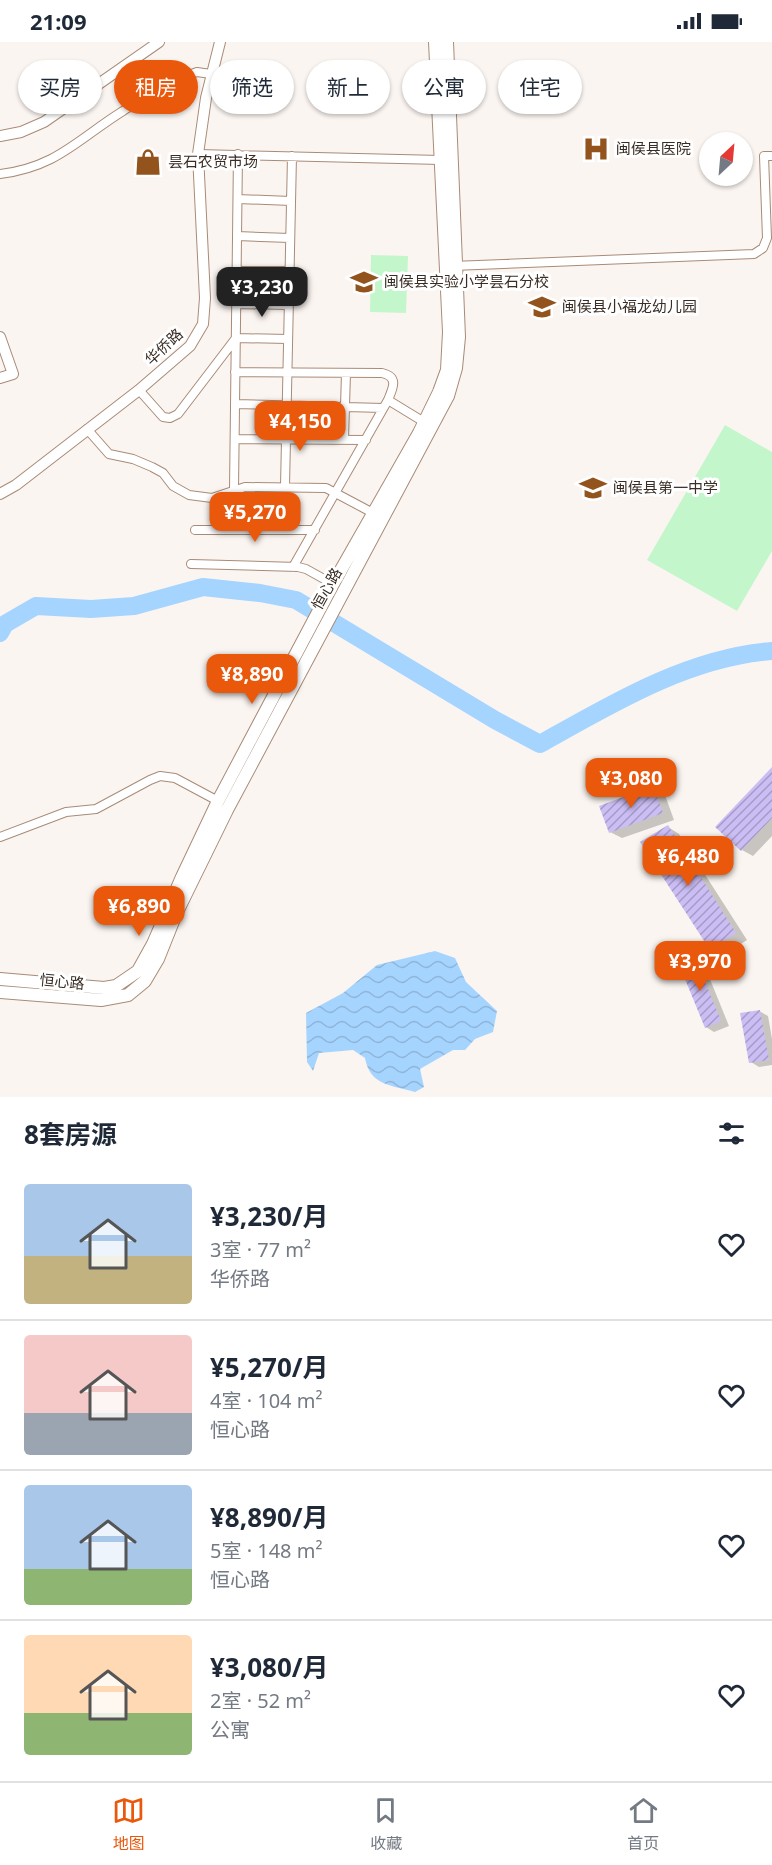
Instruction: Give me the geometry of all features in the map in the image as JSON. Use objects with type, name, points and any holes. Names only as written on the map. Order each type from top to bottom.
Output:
[{"type":"main road","name":"恒心路","points":[[0,980],[92,988],[116,986],[138,971],[153,944],[218,801],[432,428],[451,390],[459,344],[441,160],[435,42]]},
{"type":"main road","name":"恒心路","points":[[328,606],[333,584],[424,422],[442,387],[447,370],[451,266],[447,42]]},
{"type":"main road","name":"恒心路","points":[[0,992],[101,1000],[128,995],[145,981],[158,959],[176,914],[317,626]]},
{"type":"street","points":[[0,136],[21,132],[44,122],[159,42]]},
{"type":"street","name":"华侨路","points":[[215,60],[220,42]]},
{"type":"street","points":[[0,174],[26,169],[60,155],[125,109],[189,75],[197,72],[210,74]]},
{"type":"street","name":"华侨路","points":[[0,494],[16,485],[139,390],[190,346],[203,324],[205,298],[198,154],[210,79]]},
{"type":"street","points":[[198,154],[441,160]]},
{"type":"street","points":[[234,490],[238,154]]},
{"type":"street","points":[[285,487],[292,156]]},
{"type":"street","points":[[451,266],[754,254],[763,248],[767,238],[764,156],[772,156]]},
{"type":"street","points":[[238,199],[291,201]]},
{"type":"street","points":[[237,236],[290,238]]},
{"type":"street","points":[[237,271],[290,271]]},
{"type":"street","points":[[236,304],[289,305]]},
{"type":"street","points":[[0,338],[13,374],[0,378]]},
{"type":"street","points":[[139,390],[163,417],[174,417],[236,338]]},
{"type":"street","points":[[236,338],[288,339]]},
{"type":"street","points":[[236,372],[382,373],[391,376],[394,384],[386,404],[293,567]]},
{"type":"street","points":[[344,439],[346,373]]},
{"type":"street","points":[[235,404],[345,406],[386,404],[424,422]]},
{"type":"street","points":[[87,429],[109,454],[133,459],[152,467],[163,473],[173,486],[189,495],[212,498],[245,487],[326,488],[373,513]]},
{"type":"street","points":[[235,439],[366,440]]},
{"type":"street","points":[[195,530],[315,530]]},
{"type":"street","points":[[191,564],[293,567],[306,569],[333,584]]},
{"type":"street","points":[[0,837],[66,812],[96,809],[160,776],[175,778],[218,801]]},
{"type":"green space","points":[[371,255],[408,256],[406,313],[370,312]]},
{"type":"green space","points":[[725,425],[772,452],[772,551],[737,611],[647,560]]},
{"type":"water","points":[[435,951],[455,958],[466,982],[497,1011],[493,1032],[475,1039],[465,1050],[453,1050],[420,1069],[424,1087],[415,1092],[390,1086],[377,1079],[368,1067],[365,1058],[353,1050],[319,1053],[313,1071],[307,1062],[306,1013],[343,993],[377,965]]},
{"type":"building","points":[[772,767],[772,818],[741,851],[715,827]]},
{"type":"building","points":[[653,786],[663,813],[609,833],[599,806]]},
{"type":"building","points":[[668,825],[736,933],[710,950],[640,842]]},
{"type":"building","points":[[694,955],[721,1021],[705,1028],[678,962]]},
{"type":"building","points":[[760,1010],[769,1060],[749,1063],[740,1013]]},
{"type":"waterway","points":[[0,633],[5,624],[36,606],[91,609],[134,606],[203,587],[260,593],[296,600],[495,720],[540,744],[595,713],[681,673],[711,662],[772,651]]},
{"type":"place","name":"闽侯县医院","points":[[596,149]]},
{"type":"place","name":"昙石农贸市场","points":[[148,162]]},
{"type":"place","name":"闽侯县实验小学昙石分校","points":[[364,282]]},
{"type":"place","name":"闽侯县小福龙幼儿园","points":[[542,307]]},
{"type":"place","name":"闽侯县第一中学","points":[[593,488]]}]
